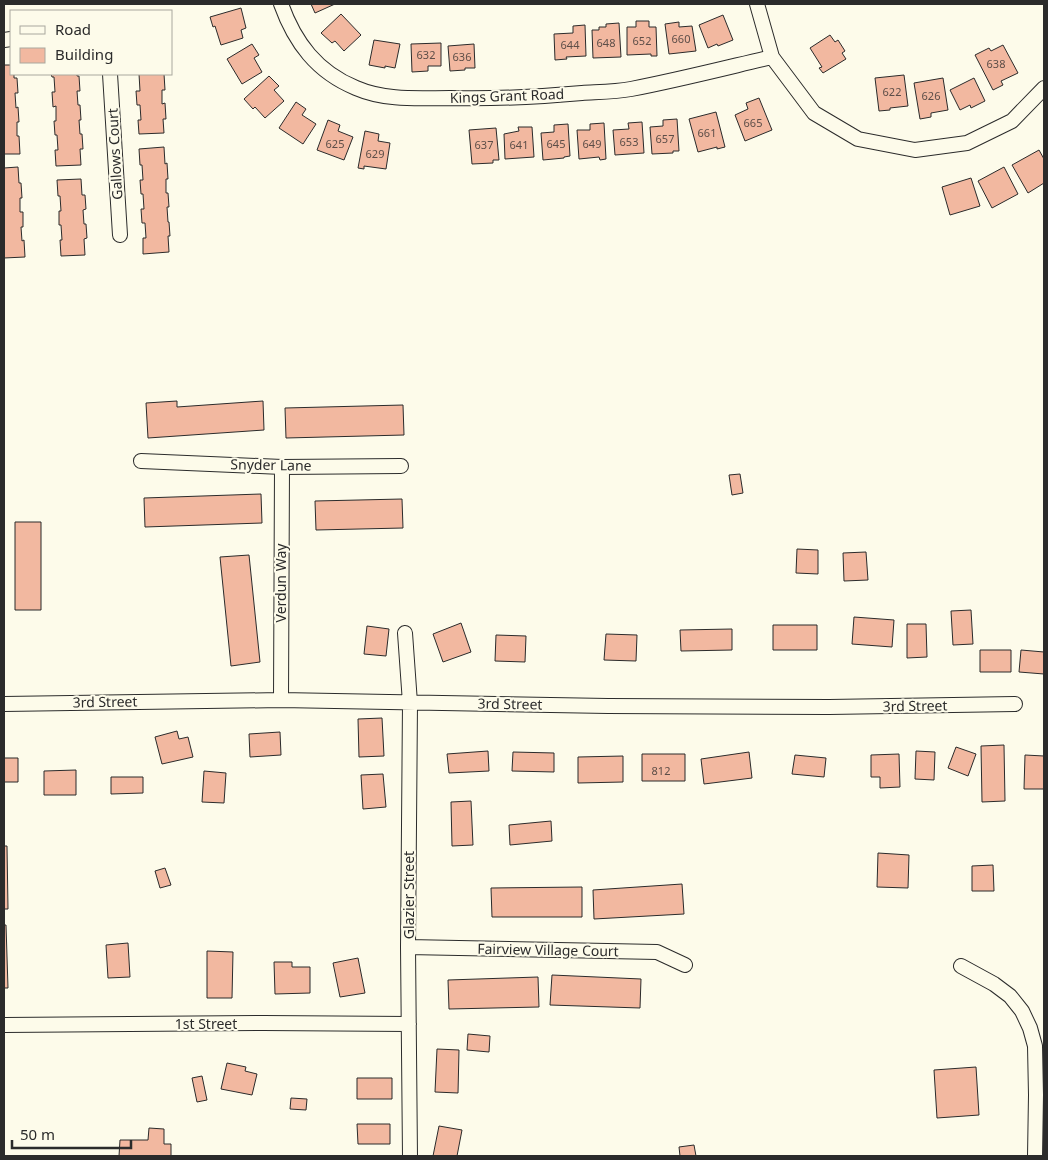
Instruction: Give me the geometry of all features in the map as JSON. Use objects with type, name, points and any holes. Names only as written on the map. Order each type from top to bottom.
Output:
[{"type":"street","name":"Kings Grant Road","points":[[281,4],[287,22],[295,37],[308,55],[324,69],[342,82],[358,89],[383,96],[400,98],[466,99],[548,96],[630,89],[772,57]]},
{"type":"street","points":[[757,4],[772,57],[814,112],[858,139],[915,150],[967,143],[1012,121],[1044,88]]},
{"type":"street","name":"Gallows Court","points":[[110,75],[120,235]]},
{"type":"street","name":"Snyder Lane","points":[[141,461],[282,467],[400,466]]},
{"type":"street","name":"Verdun Way","points":[[281,700],[282,467]]},
{"type":"street","name":"Glazier Street","points":[[405,633],[410,703],[408,947],[410,1156]]},
{"type":"street","name":"3rd Street","points":[[4,704],[281,700],[617,706],[829,707],[1015,704]]},
{"type":"street","name":"Fairview Village Court","points":[[408,947],[658,952],[685,965]]},
{"type":"street","points":[[961,966],[994,984],[1010,996],[1022,1011],[1030,1028],[1036,1046],[1035,1156]]},
{"type":"street","name":"1st Street","points":[[4,1025],[409,1024]]},
{"type":"building","points":[[311,4],[335,4],[315,13]]},
{"type":"building","points":[[241,8],[246,28],[241,30],[243,38],[221,45],[210,17]]},
{"type":"building","points":[[341,14],[361,35],[344,51],[335,41],[332,43],[321,33]]},
{"type":"building","points":[[723,15],[733,40],[708,48],[699,25]]},
{"type":"building","points":[[636,21],[649,21],[649,27],[656,27],[657,56],[651,56],[651,54],[627,55],[627,27],[636,27]]},
{"type":"building","points":[[679,22],[679,27],[692,26],[696,51],[669,54],[665,24]]},
{"type":"building","points":[[619,23],[621,57],[593,58],[592,30],[606,27],[606,24]]},
{"type":"building","points":[[585,25],[586,56],[566,57],[567,59],[555,60],[554,34],[573,33],[573,26]]},
{"type":"building","points":[[830,35],[835,42],[838,40],[845,51],[842,53],[846,59],[823,73],[819,68],[822,67],[810,48]]},
{"type":"building","points":[[374,40],[400,44],[395,68],[369,65]]},
{"type":"building","points":[[441,43],[441,66],[428,66],[428,71],[412,72],[411,44]]},
{"type":"building","points":[[252,44],[259,55],[254,58],[262,72],[242,84],[227,59]]},
{"type":"building","points":[[474,44],[475,68],[450,71],[448,46]]},
{"type":"building","points":[[1003,45],[1018,73],[1001,81],[1003,85],[993,90],[975,55],[989,48],[991,51]]},
{"type":"building","points":[[4,65],[10,65],[10,75],[14,75],[14,78],[17,78],[18,93],[15,93],[16,108],[18,107],[19,122],[17,122],[17,136],[19,136],[20,154],[4,154]]},
{"type":"building","points":[[51,75],[79,76],[80,91],[77,91],[78,105],[80,105],[81,120],[79,120],[83,149],[80,149],[81,165],[56,166],[55,150],[58,150],[54,121],[56,121],[56,106],[53,107],[52,92],[55,92],[54,77]]},
{"type":"building","points":[[139,75],[164,75],[165,90],[162,90],[162,104],[165,103],[166,119],[163,119],[164,133],[139,134],[138,120],[141,120],[140,105],[137,105],[136,91],[140,91]]},
{"type":"building","points":[[904,75],[908,106],[879,111],[875,78]]},
{"type":"building","points":[[269,76],[279,86],[274,90],[284,101],[265,118],[244,99]]},
{"type":"building","points":[[943,78],[948,110],[931,113],[931,117],[920,119],[914,83]]},
{"type":"building","points":[[974,78],[985,101],[971,108],[970,105],[960,110],[950,90]]},
{"type":"building","points":[[759,98],[772,130],[745,141],[735,115],[748,109],[746,103]]},
{"type":"building","points":[[296,102],[306,109],[302,115],[316,124],[303,144],[279,128]]},
{"type":"building","points":[[716,112],[725,147],[698,152],[689,119]]},
{"type":"building","points":[[677,119],[679,151],[652,154],[650,127],[663,126],[663,120]]},
{"type":"building","points":[[328,120],[340,125],[338,131],[353,137],[344,160],[317,150]]},
{"type":"building","points":[[642,122],[644,153],[615,155],[613,130],[629,129],[628,123]]},
{"type":"building","points":[[604,123],[606,159],[600,160],[599,157],[579,159],[577,130],[590,130],[590,124]]},
{"type":"building","points":[[568,124],[570,156],[543,160],[541,133],[554,132],[554,125]]},
{"type":"building","points":[[518,127],[532,127],[534,157],[505,159],[504,134],[519,131]]},
{"type":"building","points":[[496,128],[499,160],[493,160],[493,163],[472,164],[469,130]]},
{"type":"building","points":[[365,131],[379,134],[378,141],[390,143],[386,169],[364,166],[364,169],[358,168]]},
{"type":"building","points":[[164,147],[168,179],[166,179],[166,193],[168,193],[169,207],[167,207],[170,236],[168,236],[169,252],[143,254],[143,238],[146,238],[145,223],[142,223],[141,209],[144,209],[140,180],[143,180],[139,149]]},
{"type":"building","points":[[1039,150],[1044,159],[1044,183],[1028,193],[1012,165]]},
{"type":"building","points":[[18,167],[22,198],[20,198],[20,212],[23,212],[22,241],[24,240],[25,257],[4,258],[4,168]]},
{"type":"building","points":[[1004,167],[1018,194],[992,208],[978,181]]},
{"type":"building","points":[[971,178],[980,206],[950,215],[942,187]]},
{"type":"building","points":[[81,179],[82,195],[85,195],[86,209],[83,210],[87,238],[84,239],[85,255],[61,256],[60,240],[62,240],[59,211],[61,211],[57,180]]},
{"type":"building","points":[[177,401],[177,407],[263,401],[264,430],[148,438],[146,403]]},
{"type":"building","points":[[403,405],[404,435],[286,438],[285,408]]},
{"type":"building","points":[[740,474],[743,493],[732,495],[729,475]]},
{"type":"building","points":[[261,494],[262,523],[145,527],[144,498]]},
{"type":"building","points":[[402,499],[403,528],[316,530],[315,501]]},
{"type":"building","points":[[15,522],[41,522],[41,610],[15,610]]},
{"type":"building","points":[[797,549],[818,550],[818,574],[796,573]]},
{"type":"building","points":[[866,552],[868,580],[844,581],[843,553]]},
{"type":"building","points":[[249,555],[260,662],[231,666],[220,557]]},
{"type":"building","points":[[971,610],[973,644],[953,645],[951,611]]},
{"type":"building","points":[[854,617],[894,620],[892,647],[852,644]]},
{"type":"building","points":[[461,623],[471,652],[443,662],[433,634]]},
{"type":"building","points":[[907,624],[926,624],[927,657],[907,658]]},
{"type":"building","points":[[773,625],[817,625],[817,650],[773,650]]},
{"type":"building","points":[[367,626],[389,629],[386,656],[364,654]]},
{"type":"building","points":[[732,629],[732,650],[681,651],[680,630]]},
{"type":"building","points":[[606,634],[637,635],[636,661],[604,660]]},
{"type":"building","points":[[496,635],[526,636],[525,662],[495,661]]},
{"type":"building","points":[[980,650],[1011,650],[1011,672],[980,672]]},
{"type":"building","points":[[1021,650],[1044,652],[1044,674],[1019,672]]},
{"type":"building","points":[[382,718],[384,756],[359,757],[358,719]]},
{"type":"building","points":[[177,731],[179,739],[188,737],[193,757],[162,764],[155,737]]},
{"type":"building","points":[[280,732],[281,755],[250,757],[249,734]]},
{"type":"building","points":[[1004,745],[1005,801],[982,802],[981,746]]},
{"type":"building","points":[[956,747],[976,754],[968,776],[948,768]]},
{"type":"building","points":[[488,751],[489,771],[449,773],[447,754]]},
{"type":"building","points":[[916,751],[935,752],[934,780],[915,779]]},
{"type":"building","points":[[513,752],[554,753],[554,772],[512,771]]},
{"type":"building","points":[[749,752],[752,778],[704,784],[701,759]]},
{"type":"building","points":[[642,754],[685,754],[685,781],[642,781]]},
{"type":"building","points":[[899,754],[900,787],[880,788],[880,777],[871,777],[871,755]]},
{"type":"building","points":[[795,755],[826,758],[824,777],[792,774]]},
{"type":"building","points":[[1025,755],[1044,756],[1044,789],[1024,789]]},
{"type":"building","points":[[623,756],[623,782],[578,783],[578,757]]},
{"type":"building","points":[[4,758],[18,758],[18,782],[4,782]]},
{"type":"building","points":[[76,770],[76,795],[44,795],[44,771]]},
{"type":"building","points":[[204,771],[226,773],[224,803],[202,802]]},
{"type":"building","points":[[383,774],[386,807],[363,809],[361,775]]},
{"type":"building","points":[[111,777],[143,777],[143,793],[111,794]]},
{"type":"building","points":[[471,801],[473,845],[452,846],[451,802]]},
{"type":"building","points":[[551,821],[552,841],[510,845],[509,825]]},
{"type":"building","points":[[4,846],[7,846],[8,909],[4,909]]},
{"type":"building","points":[[878,853],[909,855],[908,888],[877,887]]},
{"type":"building","points":[[993,865],[994,891],[972,891],[972,866]]},
{"type":"building","points":[[165,868],[171,885],[160,888],[155,871]]},
{"type":"building","points":[[682,884],[684,914],[594,919],[593,890]]},
{"type":"building","points":[[582,887],[582,917],[492,917],[491,888]]},
{"type":"building","points":[[4,925],[6,925],[8,988],[4,988]]},
{"type":"building","points":[[128,943],[130,977],[108,978],[106,945]]},
{"type":"building","points":[[207,951],[233,952],[232,998],[207,998]]},
{"type":"building","points":[[358,958],[365,993],[340,997],[333,963]]},
{"type":"building","points":[[274,962],[292,962],[292,967],[310,967],[310,993],[275,994]]},
{"type":"building","points":[[552,975],[641,979],[640,1008],[550,1005]]},
{"type":"building","points":[[538,977],[539,1007],[449,1009],[448,980]]},
{"type":"building","points":[[468,1034],[490,1036],[489,1052],[467,1050]]},
{"type":"building","points":[[437,1049],[459,1050],[458,1093],[435,1092]]},
{"type":"building","points":[[227,1063],[246,1067],[245,1071],[257,1074],[252,1095],[221,1089]]},
{"type":"building","points":[[976,1067],[979,1115],[937,1118],[934,1070]]},
{"type":"building","points":[[202,1076],[207,1100],[197,1102],[192,1078]]},
{"type":"building","points":[[357,1078],[392,1078],[392,1099],[357,1099]]},
{"type":"building","points":[[291,1098],[307,1099],[306,1110],[290,1109]]},
{"type":"building","points":[[357,1124],[390,1124],[390,1144],[358,1144]]},
{"type":"building","points":[[439,1126],[462,1130],[457,1156],[433,1156]]},
{"type":"building","points":[[149,1128],[164,1129],[164,1144],[171,1144],[171,1156],[119,1156],[120,1140],[148,1140]]},
{"type":"building","points":[[694,1145],[696,1156],[680,1156],[679,1147]]}]
